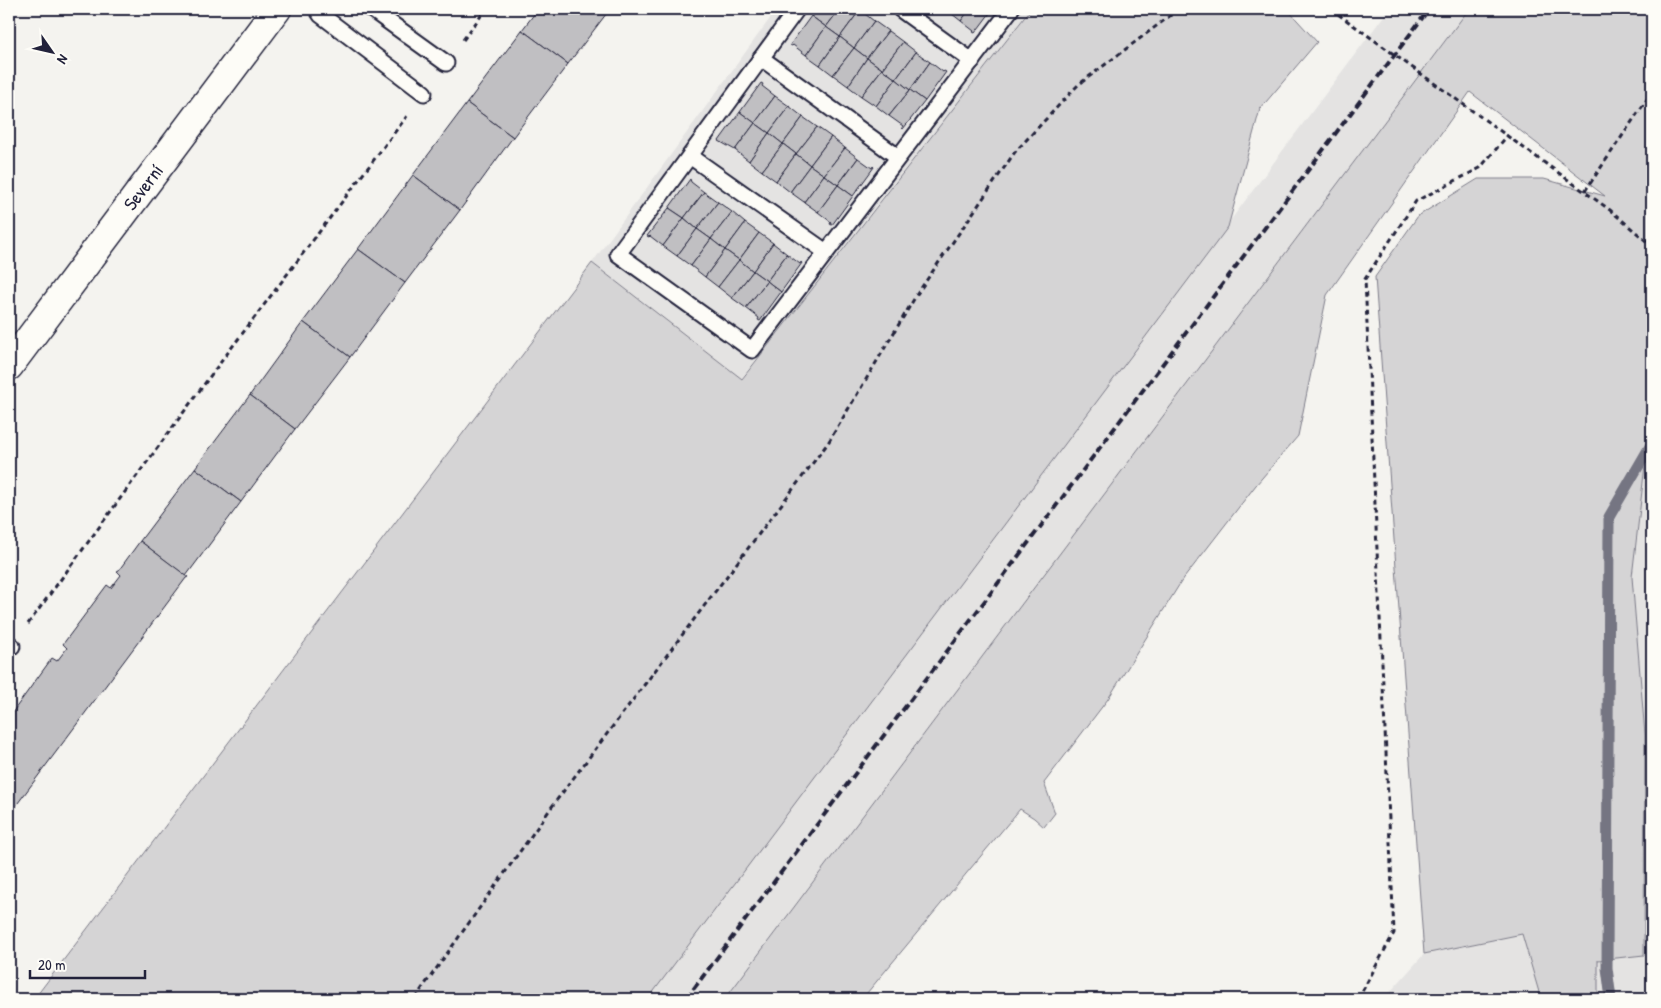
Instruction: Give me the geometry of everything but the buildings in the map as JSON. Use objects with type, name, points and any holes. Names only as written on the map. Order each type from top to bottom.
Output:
[{"type":"street","name":"Severní","points":[[9,366],[277,9]]},
{"type":"lane","points":[[317,9],[321,15],[424,93]]},
{"type":"lane","points":[[371,9],[446,63]]},
{"type":"lane","points":[[798,9],[618,254],[752,350],[1011,9]]},
{"type":"lane","points":[[900,9],[972,61]]},
{"type":"lane","points":[[761,58],[898,157]]},
{"type":"lane","points":[[690,156],[826,252]]},
{"type":"path","points":[[446,63],[486,9]]},
{"type":"path","points":[[416,999],[556,801],[828,443],[917,294],[1015,152],[1078,85],[1179,9]]},
{"type":"path","points":[[1332,9],[1610,210],[1652,246]]},
{"type":"path","points":[[1584,191],[1652,92]]},
{"type":"path","points":[[10,645],[424,93]]},
{"type":"path","points":[[1358,999],[1394,933],[1365,279],[1416,201],[1480,168],[1508,135]]},
{"type":"shaded area","points":[[777,9],[1031,9],[741,379],[592,263]]},
{"type":"shaded area","points":[[1031,9],[1287,9],[1317,42],[1260,109],[1228,227],[648,999],[34,999],[592,263],[742,379]]},
{"type":"shaded area","points":[[1389,9],[1469,9],[725,999],[646,999]]},
{"type":"shaded area","points":[[1469,9],[1652,9],[1652,457],[1645,465],[1632,577],[1645,735],[1644,955],[1598,960],[1598,999],[1541,999],[1522,934],[1424,954],[1375,277],[1418,216],[1478,179],[1544,179],[1605,196],[1470,92],[1327,295],[1298,436],[1256,485],[1181,582],[1108,699],[1044,783],[1055,813],[1044,827],[1020,809],[862,999],[725,999]]},
{"type":"shaded area","points":[[1652,457],[1652,999],[1598,999],[1598,960],[1644,955],[1645,735],[1632,577],[1645,465]]},
{"type":"shaded area","points":[[1523,934],[1541,999],[1384,999],[1424,954]]},
{"type":"waterway","points":[[1611,999],[1607,968],[1609,517],[1652,443]]},
{"type":"railway","points":[[686,999],[1429,9]]}]
